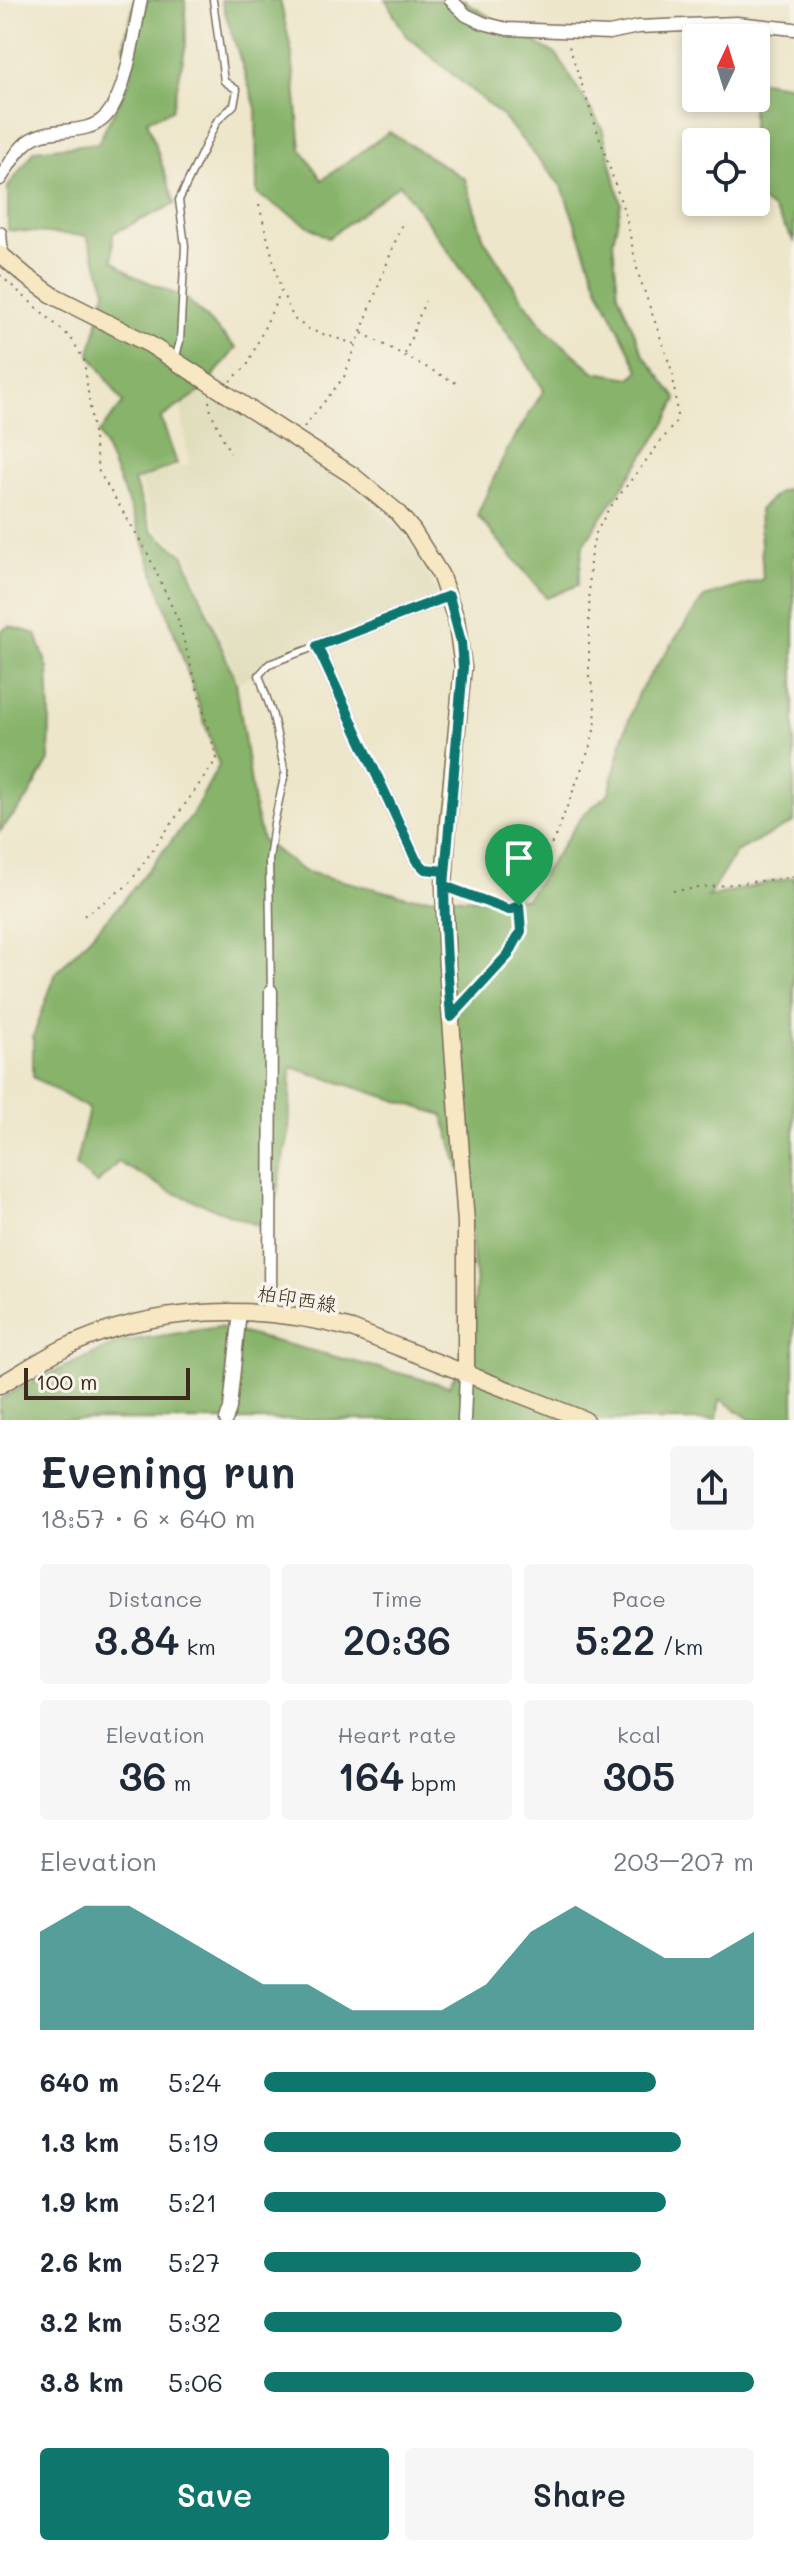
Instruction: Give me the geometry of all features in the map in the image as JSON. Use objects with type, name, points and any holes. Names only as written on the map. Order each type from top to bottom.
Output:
[{"type":"street","points":[[0,179],[31,140],[48,132],[94,125],[105,117],[119,96],[141,0]]},
{"type":"street","points":[[451,0],[466,15],[507,29],[609,33],[638,27],[736,23],[794,29]]},
{"type":"street","points":[[0,233],[1,255],[54,296],[149,344],[352,475],[396,511],[429,553],[449,596],[461,642],[463,667],[444,878],[466,1223],[464,1420]]},
{"type":"street","points":[[444,878],[425,869],[416,860],[317,646],[449,596]]},
{"type":"street","points":[[270,1313],[271,991]]},
{"type":"street","points":[[226,1420],[230,1408],[240,1311]]},
{"type":"street","name":"柏印西線","points":[[0,1385],[64,1348],[93,1336],[167,1318],[240,1311],[319,1320],[352,1329],[585,1420]]},
{"type":"lane","points":[[175,360],[180,341],[185,246],[179,200],[217,121],[234,105],[237,90],[224,81],[213,0]]},
{"type":"lane","points":[[271,991],[269,860],[285,773],[273,716],[259,675],[269,664],[317,646]]},
{"type":"path","points":[[451,1017],[508,955],[521,931],[519,906],[557,833],[591,744],[596,721],[589,676],[590,559],[595,535],[608,510],[675,423],[677,416],[673,374],[638,273],[626,217],[565,32]]},
{"type":"path","points":[[259,205],[281,290],[294,319],[310,330],[356,345]]},
{"type":"path","points":[[295,437],[344,377],[403,221]]},
{"type":"path","points":[[0,275],[71,338],[84,360],[98,470],[147,552],[178,620],[217,759],[128,885],[79,919]]},
{"type":"path","points":[[230,453],[209,402],[218,387],[247,366],[281,290]]},
{"type":"path","points":[[405,356],[425,301]]},
{"type":"path","points":[[361,332],[456,383]]},
{"type":"path","points":[[673,891],[794,877]]},
{"type":"path","points":[[444,878],[509,910],[519,906]]},
{"type":"shaded area","points":[[176,373],[352,488],[379,510],[417,552],[439,596],[256,665],[258,674],[239,682],[187,554],[155,527],[139,481],[189,464]]},
{"type":"green space","points":[[135,0],[185,0],[186,45],[172,110],[147,120],[175,204],[113,233],[113,260],[132,275],[187,299],[236,348],[201,391],[161,418],[177,464],[134,481],[151,530],[184,556],[236,682],[262,840],[303,871],[408,897],[526,899],[583,815],[609,793],[638,693],[704,597],[763,579],[759,510],[779,492],[794,487],[794,822],[736,852],[708,897],[794,877],[794,1420],[751,1420],[720,1399],[717,1420],[0,1420],[0,1399],[120,1342],[219,1327],[449,1386],[471,1347],[476,1285],[467,1194],[443,1115],[291,1067],[289,1134],[269,1230],[172,1192],[118,1162],[97,1184],[75,1166],[89,1109],[33,1077],[33,1037],[56,973],[119,906],[191,817],[219,765],[140,532],[99,433],[123,403],[90,354],[106,289],[87,236],[8,230],[8,187],[35,150],[98,143],[132,76],[124,44]]},
{"type":"green space","points":[[221,0],[280,0],[292,54],[301,149],[322,180],[389,132],[465,179],[484,239],[547,331],[595,372],[631,378],[639,370],[599,289],[562,187],[503,117],[405,34],[386,0],[466,0],[557,55],[602,128],[621,203],[613,242],[618,293],[643,354],[677,399],[665,424],[583,545],[578,585],[547,598],[477,515],[506,452],[544,390],[516,345],[400,184],[328,238],[257,194],[256,108]]},
{"type":"green space","points":[[770,82],[794,86],[794,241],[770,207],[770,128],[752,128],[752,112],[770,112]]},
{"type":"green space","points":[[9,626],[36,634],[48,669],[49,760],[28,798],[0,831],[0,632]]},
{"type":"route","points":[[519,906],[509,910],[444,886],[463,667],[461,642],[449,596],[317,646],[416,860],[425,869],[444,871],[444,886],[445,918],[447,966],[451,1017],[508,955],[521,931],[519,906]]}]
